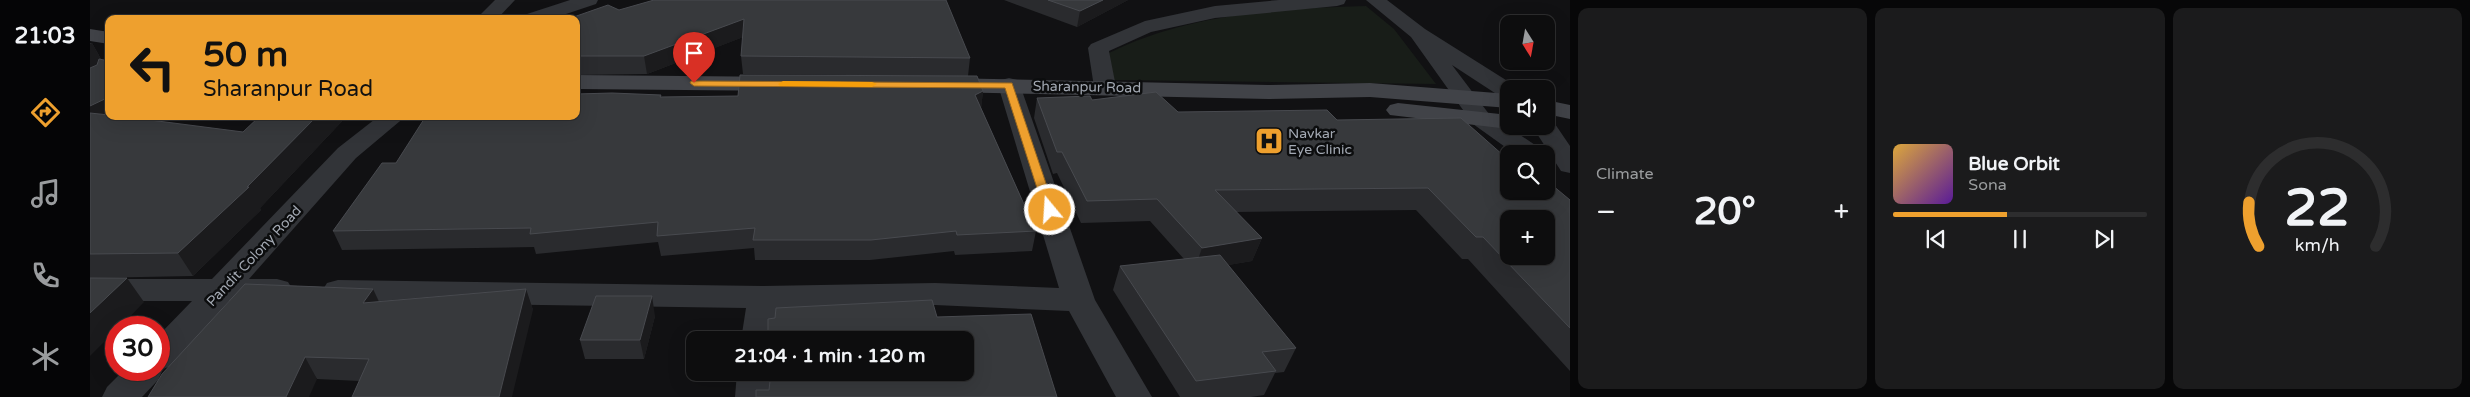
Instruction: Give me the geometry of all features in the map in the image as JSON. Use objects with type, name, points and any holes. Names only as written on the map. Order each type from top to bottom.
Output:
[{"type":"main road","points":[[90,35],[105,37]]},
{"type":"main road","points":[[580,82],[802,84]]},
{"type":"main road","name":"Sharanpur Road","points":[[920,85],[1009,85],[1268,92],[1370,90],[1500,100]]},
{"type":"main road","name":"Sharanpur Road","points":[[1268,92],[1384,109],[1500,121]]},
{"type":"main road","points":[[1555,109],[1570,112]]},
{"type":"main road","points":[[1555,126],[1570,126]]},
{"type":"street","points":[[490,15],[506,0]]},
{"type":"street","points":[[543,15],[589,0]]},
{"type":"street","points":[[1105,87],[1098,48],[1145,27],[1215,12],[1337,0]]},
{"type":"street","points":[[1375,0],[1418,33],[1500,86]]},
{"type":"street","points":[[1418,33],[1463,97],[1481,119],[1519,145]]},
{"type":"street","points":[[1009,85],[1079,300],[1134,397]]},
{"type":"street","name":"Pandit Colony Road","points":[[347,153],[355,132],[366,120]]},
{"type":"street","name":"Pandit Colony Road","points":[[170,345],[224,289],[347,153],[389,120]]},
{"type":"street","points":[[1551,135],[1570,165]]},
{"type":"street","points":[[1555,170],[1570,180]]},
{"type":"street","points":[[90,290],[224,289],[763,297],[936,294],[1079,300]]},
{"type":"street","points":[[759,331],[763,297]]},
{"type":"street","points":[[120,397],[135,381]]},
{"type":"street","points":[[753,397],[754,381]]},
{"type":"shaded area","points":[[1366,6],[1394,29],[1436,84],[1114,80],[1109,53],[1170,29],[1267,11]]},
{"type":"building","points":[[654,0],[946,0],[970,58],[741,56],[744,19],[644,56],[580,56],[579,15],[608,5],[619,10]]},
{"type":"building","points":[[1048,0],[1103,0],[1080,11]]},
{"type":"building","points":[[99,59],[105,60],[105,99],[90,106],[90,68],[97,65]]},
{"type":"building","points":[[740,75],[977,76],[983,91],[975,95],[1036,231],[957,235],[956,231],[871,240],[753,240],[755,228],[657,236],[658,222],[530,234],[531,228],[333,231],[382,163],[396,163],[423,120],[580,120],[580,94],[661,95],[660,97],[738,96]]},
{"type":"building","points":[[1156,92],[1178,112],[1327,110],[1337,120],[1461,118],[1500,152],[1500,200],[1555,200],[1555,188],[1570,200],[1570,328],[1510,265],[1555,265],[1555,210],[1500,210],[1500,255],[1483,237],[1476,237],[1428,188],[1215,190],[1262,238],[1202,248],[1157,199],[1087,201],[1062,152],[1057,152],[1037,98],[1090,96],[1092,100]]},
{"type":"building","points":[[90,113],[105,115],[105,120],[150,120],[243,132],[256,120],[313,120],[247,187],[249,187],[178,253],[90,254]]},
{"type":"building","points":[[1220,255],[1296,348],[1262,352],[1276,371],[1196,381],[1120,266]]},
{"type":"building","points":[[90,278],[127,278],[90,313]]},
{"type":"building","points":[[245,284],[373,289],[363,303],[526,289],[499,397],[352,397],[369,359],[305,357],[286,397],[148,397],[158,381],[170,381],[170,365]]},
{"type":"building","points":[[596,296],[652,296],[640,340],[580,340]]},
{"type":"building","points":[[932,300],[937,317],[1031,314],[1057,397],[756,397],[756,390],[769,390],[770,381],[974,381],[974,331],[768,331],[768,319],[775,318],[776,308]]},
{"type":"slow traffic","points":[[783,84],[872,84]]},
{"type":"place","name":"Navkar Eye Clinic","points":[[1269,141]]},
{"type":"route","points":[[694,83],[1009,85],[1050,210]]}]
